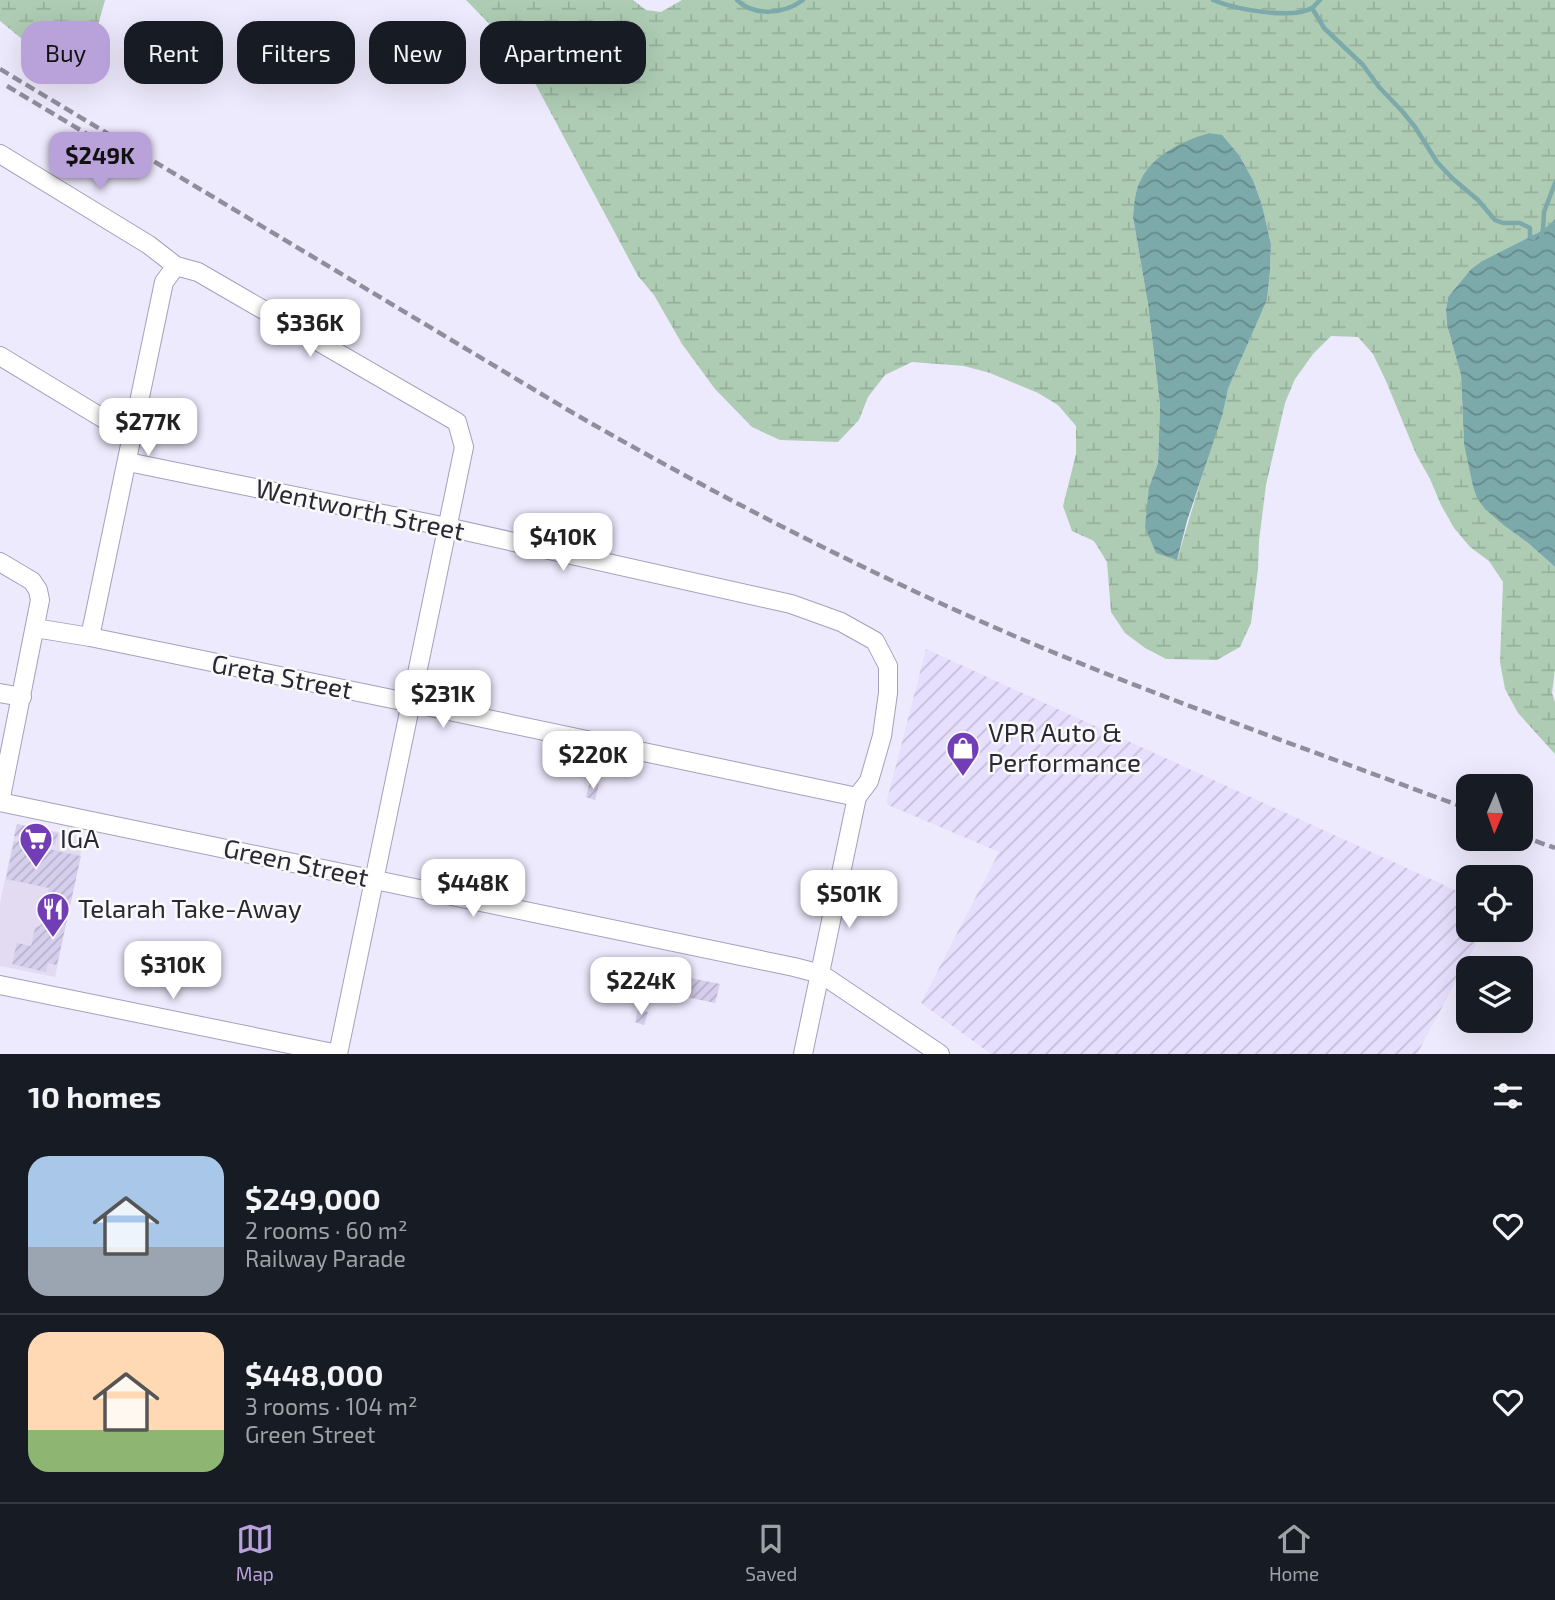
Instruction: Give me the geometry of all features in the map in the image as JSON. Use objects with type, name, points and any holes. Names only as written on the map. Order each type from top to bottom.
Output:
[{"type":"street","points":[[0,154],[149,245],[176,266],[198,272],[457,422],[464,447],[338,1054],[0,985]]},
{"type":"street","points":[[90,638],[164,282],[176,266]]},
{"type":"street","points":[[0,356],[132,436]]},
{"type":"street","name":"Wentworth Street","points":[[128,462],[447,527],[791,604],[841,622],[875,641],[888,666],[888,693],[882,736],[869,781],[857,797],[803,1054]]},
{"type":"street","points":[[0,562],[32,582],[38,590],[40,600],[0,802]]},
{"type":"street","name":"Greta Street","points":[[35,628],[857,797]]},
{"type":"street","points":[[0,693],[22,698]]},
{"type":"street","name":"Green Street","points":[[0,802],[374,878],[821,974],[940,1054]]},
{"type":"shaded area","points":[[926,649],[1456,891],[1456,942],[1477,942],[1470,956],[1456,956],[1456,981],[1417,1054],[991,1054],[921,1003],[999,852],[886,804]]},
{"type":"shaded area","points":[[17,824],[84,837],[55,977],[0,966],[0,902]]},
{"type":"green space","points":[[0,0],[105,0],[99,21],[21,21],[21,38],[0,21]]},
{"type":"green space","points":[[466,0],[633,0],[646,10],[661,12],[682,0],[1555,0],[1555,219],[1543,230],[1471,269],[1448,297],[1446,310],[1447,325],[1461,375],[1464,444],[1468,458],[1506,527],[1555,567],[1555,669],[1552,693],[1555,702],[1555,754],[1518,713],[1505,689],[1500,662],[1503,582],[1489,561],[1470,547],[1454,528],[1416,454],[1373,354],[1358,337],[1331,336],[1313,354],[1295,379],[1285,403],[1266,485],[1251,623],[1240,647],[1217,660],[1166,659],[1125,633],[1111,612],[1107,562],[1094,541],[1072,531],[1063,506],[1076,454],[1076,426],[1058,405],[1038,393],[990,373],[964,366],[912,362],[885,375],[868,397],[859,420],[838,442],[780,440],[752,427],[715,389],[682,344],[654,295],[638,276],[536,85],[646,84],[646,21],[486,21]],"holes":[[[1209,133],[1222,136],[1239,155],[1253,180],[1262,205],[1271,244],[1267,300],[1228,389],[1177,560],[1149,487],[1158,463],[1160,405],[1148,304],[1133,217],[1136,193],[1146,171],[1161,157]]]},
{"type":"water","points":[[1209,133],[1222,135],[1239,155],[1253,180],[1271,244],[1270,272],[1267,300],[1228,389],[1177,560],[1156,553],[1145,527],[1149,487],[1158,463],[1160,405],[1148,304],[1133,217],[1135,197],[1146,170],[1180,144]]},
{"type":"water","points":[[1555,219],[1555,567],[1485,509],[1477,498],[1464,444],[1461,375],[1447,325],[1446,310],[1448,297],[1471,269],[1543,230]]},
{"type":"building","points":[[590,782],[599,784],[595,800],[586,797]]},
{"type":"building","points":[[17,824],[58,833],[55,845],[35,840],[34,846],[81,856],[57,965],[48,963],[46,972],[12,964],[17,943],[31,946],[35,928],[41,925],[49,888],[6,879],[14,841],[18,842],[19,837],[14,836]]},
{"type":"building","points":[[685,977],[720,984],[715,1003],[681,996]]},
{"type":"building","points":[[638,1010],[648,1012],[644,1025],[635,1022]]},
{"type":"waterway","points":[[737,0],[752,9],[770,12],[779,11],[803,0]]},
{"type":"waterway","points":[[1213,0],[1248,10],[1277,13],[1303,11],[1312,8],[1320,0]]},
{"type":"waterway","points":[[1312,8],[1324,28],[1363,65],[1402,111],[1437,162],[1452,178],[1478,200],[1495,220],[1520,223],[1530,228],[1530,237],[1534,238]]},
{"type":"waterway","points":[[1541,236],[1544,212],[1555,183]]},
{"type":"railway","points":[[0,69],[568,410],[787,529],[898,584],[1068,659],[1456,805]]},
{"type":"railway","points":[[7,86],[97,140]]},
{"type":"railway","points":[[1533,840],[1555,848]]},
{"type":"place","name":"VPR Auto & Performance","points":[[963,778]]},
{"type":"place","name":"IGA","points":[[36,869]]},
{"type":"place","name":"Telarah Take-Away","points":[[53,939]]}]
